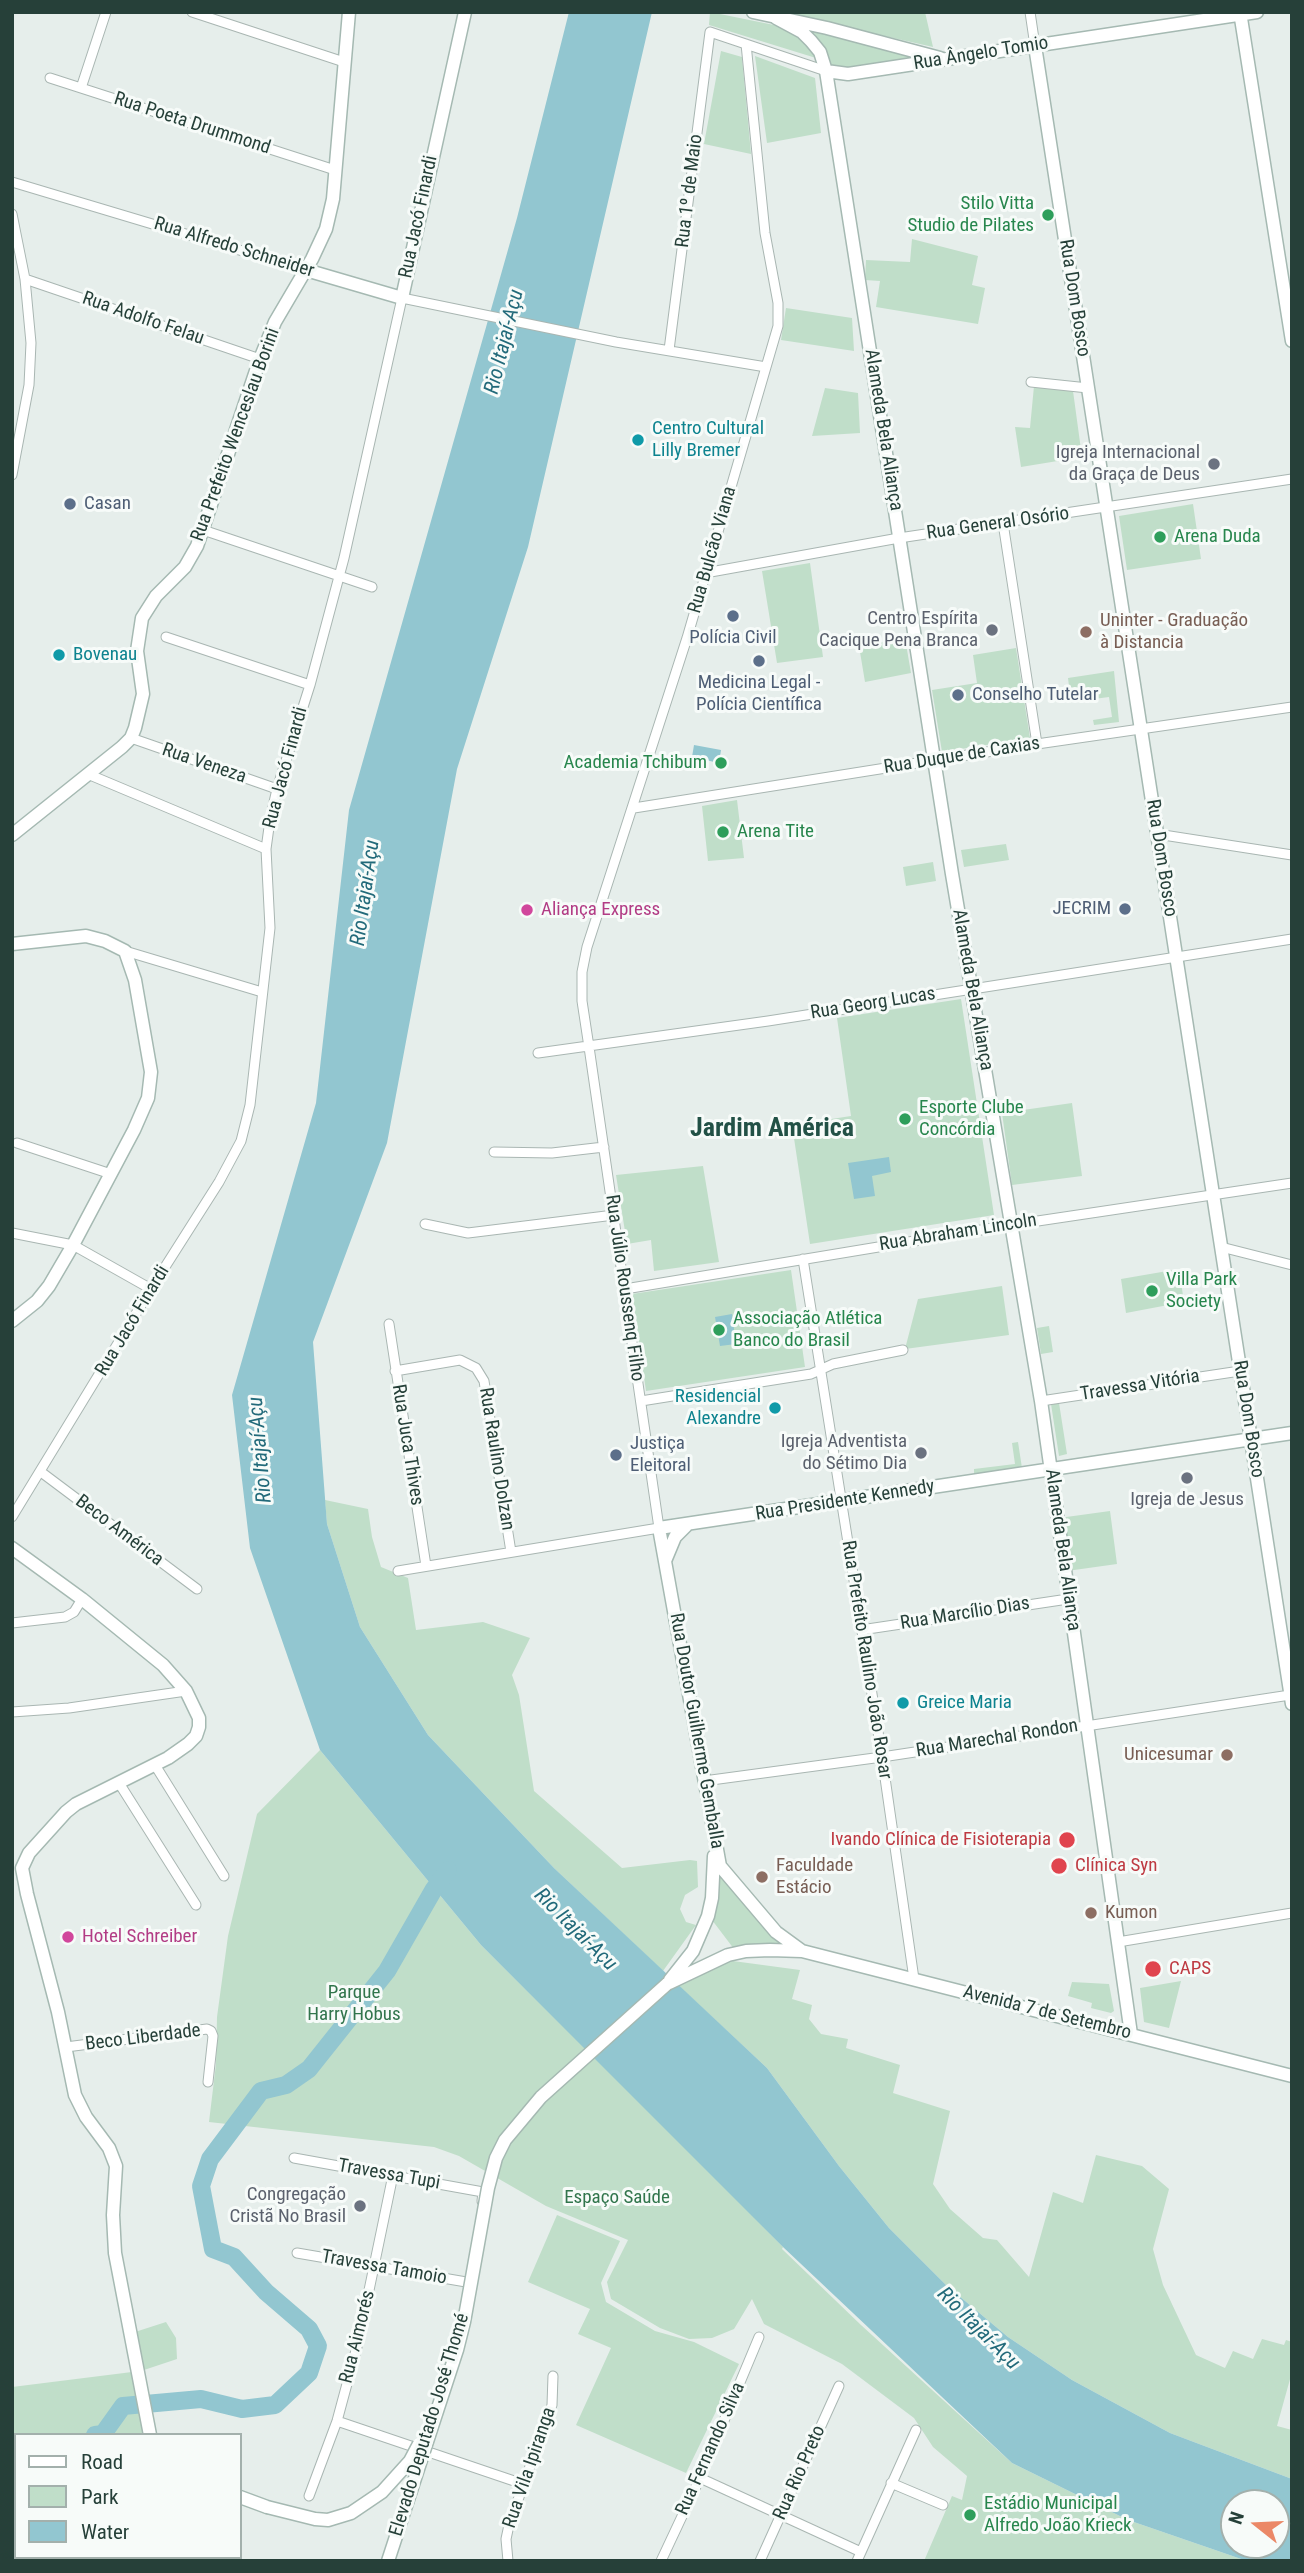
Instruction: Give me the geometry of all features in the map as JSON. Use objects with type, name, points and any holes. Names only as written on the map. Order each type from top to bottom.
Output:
[{"type":"street","points":[[81,88],[106,12]]},
{"type":"street","points":[[192,12],[344,62]]},
{"type":"street","name":"Rua Prefeito Wenceslau Borini","points":[[131,738],[139,720],[143,694],[137,651],[142,618],[156,596],[184,567],[203,530],[260,359],[279,315],[306,270],[326,229],[332,200],[349,12]]},
{"type":"street","name":"Rua Jacó Finardi","points":[[12,1517],[219,1182],[241,1141],[250,1105],[271,911],[266,849],[277,789],[310,685],[339,575],[465,12]]},
{"type":"street","points":[[753,12],[827,28],[944,60]]},
{"type":"street","name":"Rua Dom Bosco","points":[[1030,12],[1291,1700]]},
{"type":"street","name":"Rua Ângelo Tomio","points":[[710,32],[826,71],[848,74],[1257,12]]},
{"type":"street","points":[[1240,14],[1292,341]]},
{"type":"street","name":"Alameda Bela Aliança","points":[[776,18],[802,32],[811,41],[820,52],[826,71],[934,760],[1041,1401],[1131,2034]]},
{"type":"street","name":"Rua 1º de Maio","points":[[669,350],[710,32]]},
{"type":"street","name":"Rua Bulcão Viana","points":[[589,1047],[582,1001],[582,972],[587,947],[687,638],[776,337],[778,303],[765,233],[746,44]]},
{"type":"street","points":[[830,94],[848,74]]},
{"type":"street","name":"Rua Poeta Drummond","points":[[50,78],[335,170]]},
{"type":"street","name":"Rua Alfredo Schneider","points":[[12,182],[402,298],[616,342],[766,367]]},
{"type":"street","points":[[12,214],[25,279],[31,343],[29,385],[12,475]]},
{"type":"street","name":"Rua Adolfo Felau","points":[[25,279],[260,359]]},
{"type":"street","points":[[1031,382],[1088,388]]},
{"type":"street","name":"Rua General Osório","points":[[705,573],[900,538],[1292,479]]},
{"type":"street","points":[[1003,523],[1037,744]]},
{"type":"street","points":[[203,530],[372,587]]},
{"type":"street","points":[[166,637],[310,685]]},
{"type":"street","name":"Rua Duque de Caxias","points":[[634,808],[1037,744],[1292,707]]},
{"type":"street","points":[[12,835],[90,775],[131,738]]},
{"type":"street","name":"Rua Veneza","points":[[131,738],[277,789]]},
{"type":"street","points":[[90,775],[266,849]]},
{"type":"street","points":[[1157,834],[1292,855]]},
{"type":"street","points":[[12,944],[86,936],[105,941],[125,951],[262,992]]},
{"type":"street","name":"Rua Georg Lucas","points":[[538,1053],[1292,939]]},
{"type":"street","points":[[12,1321],[37,1301],[49,1286],[111,1174],[141,1114],[150,1087],[149,1057],[135,980],[125,951]]},
{"type":"street","name":"Rua Júlio Roussenq Filho","points":[[589,1047],[659,1528]]},
{"type":"street","points":[[17,1143],[111,1174]]},
{"type":"street","points":[[495,1152],[552,1153],[604,1147]]},
{"type":"street","name":"Rua Abraham Lincoln","points":[[625,1289],[1011,1224],[1292,1183]]},
{"type":"street","points":[[425,1224],[468,1233],[614,1215]]},
{"type":"street","points":[[12,1233],[73,1245],[151,1289]]},
{"type":"street","points":[[1221,1247],[1292,1265]]},
{"type":"street","name":"Rua Prefeito Raulino João Rosar","points":[[803,1259],[914,1979]]},
{"type":"street","name":"Rua Juca Thives","points":[[389,1324],[426,1566]]},
{"type":"street","points":[[641,1401],[811,1374],[833,1364],[903,1350]]},
{"type":"street","name":"Rua Raulino Dolzan","points":[[395,1371],[460,1360],[476,1368],[484,1381],[511,1552]]},
{"type":"street","name":"Travessa Vitória","points":[[1041,1401],[1240,1371]]},
{"type":"street","name":"Rua Presidente Kennedy","points":[[398,1571],[659,1528],[1292,1433]]},
{"type":"street","name":"Beco América","points":[[41,1472],[197,1589]]},
{"type":"street","points":[[665,1561],[675,1537],[687,1525]]},
{"type":"street","name":"Rua Doutor Guilherme Gemballa","points":[[659,1528],[720,1866],[776,1932],[802,1951]]},
{"type":"street","points":[[12,1548],[82,1599],[163,1665],[186,1691],[199,1717],[196,1736],[188,1744],[155,1765],[76,1804],[29,1853],[17,1877],[45,1957],[78,2102],[109,2148],[116,2166],[113,2215],[115,2253],[150,2433]]},
{"type":"street","name":"Rua Marcílio Dias","points":[[861,1630],[1068,1598]]},
{"type":"street","points":[[12,1623],[65,1617],[74,1612],[82,1599]]},
{"type":"street","points":[[12,1712],[69,1708],[186,1691]]},
{"type":"street","name":"Rua Marechal Rondon","points":[[704,1781],[1087,1725],[1291,1700]]},
{"type":"street","points":[[155,1765],[224,1876]]},
{"type":"street","points":[[119,1783],[195,1905]]},
{"type":"street","name":"Elevado Deputado José Thomé","points":[[388,2561],[464,2322],[488,2188],[496,2158],[505,2140],[541,2097],[667,1984],[693,1951],[708,1916],[715,1845]]},
{"type":"street","points":[[1118,1942],[1292,1913]]},
{"type":"street","name":"Elevado Deputado José Thomé","points":[[667,1984],[728,1955],[746,1951],[802,1951]]},
{"type":"street","name":"Avenida 7 de Setembro","points":[[802,1951],[1292,2076]]},
{"type":"street","name":"Beco Liberdade","points":[[66,2047],[207,2029],[213,2036],[208,2082]]},
{"type":"street","name":"Travessa Tupi","points":[[295,2158],[483,2192],[471,2283]]},
{"type":"street","name":"Rua Aimorés","points":[[309,2496],[337,2421],[375,2266],[393,2175]]},
{"type":"street","name":"Travessa Tamoio","points":[[297,2253],[471,2283]]},
{"type":"street","points":[[388,2561],[458,2346],[471,2283]]},
{"type":"street","name":"Rua Fernando Silva","points":[[661,2561],[700,2478],[759,2337]]},
{"type":"street","name":"Rua Vila Ipiranga","points":[[508,2561],[506,2539],[513,2511],[552,2405],[553,2375]]},
{"type":"street","name":"Rua Rio Preto","points":[[760,2561],[839,2386]]},
{"type":"street","points":[[337,2421],[523,2484]]},
{"type":"street","points":[[242,2498],[315,2519],[328,2520],[351,2513],[366,2505],[394,2479],[410,2461],[432,2423]]},
{"type":"street","points":[[700,2478],[781,2515],[859,2557],[916,2430]]},
{"type":"street","points":[[891,2483],[943,2505]]},
{"type":"green space","points":[[710,12],[779,26],[806,41],[816,58],[709,25]]},
{"type":"green space","points":[[779,12],[925,12],[933,47]]},
{"type":"green space","points":[[795,24],[928,57],[850,71],[828,65]]},
{"type":"green space","points":[[721,51],[742,57],[751,154],[704,144]]},
{"type":"green space","points":[[755,56],[815,78],[821,133],[767,143]]},
{"type":"green space","points":[[912,239],[978,256],[972,285],[985,288],[978,324],[876,307],[880,281],[865,280],[866,260],[910,262]]},
{"type":"green space","points":[[786,308],[852,318],[854,351],[781,340]]},
{"type":"green space","points":[[1034,386],[1073,391],[1082,457],[1021,467],[1015,427],[1030,428]]},
{"type":"green space","points":[[825,388],[858,393],[860,433],[812,436]]},
{"type":"green space","name":"Arena Duda","points":[[1193,504],[1201,559],[1127,570],[1119,516]]},
{"type":"green space","points":[[810,563],[823,657],[777,663],[762,571]]},
{"type":"green space","points":[[905,638],[911,673],[865,682],[859,646]]},
{"type":"green space","points":[[1016,648],[1030,738],[942,752],[932,690],[977,683],[973,655]]},
{"type":"green space","points":[[1114,671],[1119,722],[1094,725],[1093,720],[1112,717],[1109,697],[1071,702],[1068,678]]},
{"type":"green space","name":"Arena Tite","points":[[737,800],[744,858],[708,861],[702,806]]},
{"type":"green space","points":[[1006,844],[1009,860],[964,867],[961,850]]},
{"type":"green space","points":[[933,862],[936,881],[906,886],[903,867]]},
{"type":"green space","name":"Esporte Clube Concórdia","points":[[961,999],[994,1215],[810,1244],[792,1125],[851,1116],[837,1018]]},
{"type":"green space","points":[[1072,1103],[1082,1176],[1012,1185],[1002,1113]]},
{"type":"green space","points":[[703,1166],[719,1262],[654,1271],[651,1240],[627,1244],[616,1175]]},
{"type":"green space","name":"Villa Park Society","points":[[1179,1269],[1184,1302],[1126,1313],[1121,1279]]},
{"type":"green space","name":"Associação Atlética Banco do Brasil","points":[[791,1270],[805,1367],[646,1391],[632,1294]]},
{"type":"green space","points":[[1002,1286],[1009,1335],[905,1349],[918,1299]]},
{"type":"green space","points":[[1049,1326],[1053,1352],[1041,1354],[1037,1328]]},
{"type":"green space","points":[[1059,1403],[1067,1454],[1059,1456],[1051,1404]]},
{"type":"green space","points":[[1018,1442],[1022,1468],[974,1474],[974,1469],[1015,1464],[1012,1443]]},
{"type":"green space","points":[[325,1500],[368,1509],[372,1537],[381,1567],[408,1578],[416,1630],[483,1622],[530,1638],[512,1675],[519,1695],[534,1791],[622,1868],[697,1861],[698,1887],[685,1895],[680,1909],[686,1922],[696,1925],[663,1971],[554,1868],[428,1735],[360,1627],[327,1524]]},
{"type":"green space","points":[[1110,1511],[1117,1564],[1067,1571],[1059,1518]]},
{"type":"green space","name":"Parque Harry Hobus","points":[[320,1750],[481,1945],[713,2175],[782,2249],[1012,2463],[1128,2520],[1220,2552],[1220,2559],[1247,2561],[924,2561],[952,2496],[962,2500],[967,2476],[933,2447],[914,2418],[842,2364],[764,2324],[752,2299],[734,2329],[712,2338],[689,2339],[660,2328],[611,2299],[607,2282],[628,2240],[546,2206],[459,2156],[434,2147],[209,2122],[216,2064],[217,2017],[228,1936],[257,1814]]},
{"type":"green space","points":[[716,1863],[782,1944],[734,1949],[712,1920]]},
{"type":"green space","points":[[733,1961],[800,1970],[792,1999],[812,2005],[809,2019],[821,2034],[848,2039],[846,2048],[900,2065],[893,2093],[950,2111],[933,2184],[950,2209],[983,2238],[997,2240],[1029,2277],[1053,2192],[1083,2203],[1096,2155],[1142,2166],[1169,2189],[1153,2249],[1163,2285],[1196,2355],[1225,2368],[1233,2351],[1253,2359],[1262,2339],[1284,2345],[1286,2340],[1292,2342],[1292,2372],[1277,2426],[1292,2430],[1292,2479],[1170,2433],[1072,2380],[1008,2337],[946,2285],[889,2228],[839,2166],[767,2068],[679,1986],[712,1966]]},
{"type":"green space","points":[[1181,1981],[1169,2028],[1144,2022],[1140,1988]]},
{"type":"green space","points":[[1072,1982],[1109,1984],[1114,2011],[1111,2013],[1091,2008],[1092,2003],[1068,1996]]},
{"type":"green space","points":[[557,2215],[620,2241],[601,2283],[606,2302],[655,2331],[694,2342],[739,2364],[686,2473],[576,2425],[611,2348],[578,2334],[590,2309],[528,2282]]},
{"type":"green space","points":[[166,2322],[176,2338],[177,2359],[144,2370],[135,2332]]},
{"type":"green space","points":[[132,2372],[144,2433],[14,2433],[14,2464],[12,2387]]},
{"type":"green space","points":[[62,2559],[161,2561],[63,2561]]},
{"type":"water","name":"Rio Itajaí-Açu","points":[[569,12],[652,12],[528,547],[457,769],[387,1143],[313,1342],[327,1524],[360,1627],[428,1735],[554,1868],[767,2068],[839,2166],[889,2228],[946,2285],[1008,2337],[1072,2380],[1170,2433],[1292,2479],[1292,2561],[1241,2559],[1290,2559],[1290,2489],[1220,2489],[1220,2552],[1128,2520],[1012,2463],[783,2247],[481,1945],[320,1750],[250,1548],[232,1395],[316,1103],[349,810],[517,218]]},
{"type":"water","points":[[694,745],[721,750],[719,763],[692,757]]},
{"type":"water","points":[[889,1157],[891,1172],[872,1176],[875,1196],[854,1199],[848,1163]]},
{"type":"water","points":[[732,1314],[736,1344],[720,1346],[715,1317]]},
{"type":"waterway","points":[[104,2433],[123,2406],[201,2399],[242,2409],[275,2405],[309,2373],[318,2346],[309,2329],[266,2292],[234,2257],[213,2249],[201,2186],[210,2159],[261,2091],[286,2085],[309,2069],[387,1971],[434,1889],[448,1870]]},
{"type":"place","name":"Stilo Vitta Studio de Pilates","points":[[1048,215]]},
{"type":"place","name":"Centro Cultural Lilly Bremer","points":[[638,440]]},
{"type":"place","name":"Igreja Internacional da Graça de Deus","points":[[1214,464]]},
{"type":"place","name":"Casan","points":[[70,504]]},
{"type":"place","name":"Arena Duda","points":[[1160,537]]},
{"type":"place","name":"Polícia Civil","points":[[733,616]]},
{"type":"place","name":"Centro Espírita Cacique Pena Branca","points":[[992,630]]},
{"type":"place","name":"Uninter - Graduação à Distancia","points":[[1086,632]]},
{"type":"place","name":"Bovenau","points":[[59,655]]},
{"type":"place","name":"Medicina Legal - Polícia Científica","points":[[759,661]]},
{"type":"place","name":"Conselho Tutelar","points":[[958,695]]},
{"type":"place","name":"Academia Tchibum","points":[[721,763]]},
{"type":"place","name":"Arena Tite","points":[[723,832]]},
{"type":"place","name":"JECRIM","points":[[1125,909]]},
{"type":"place","name":"Aliança Express","points":[[527,910]]},
{"type":"place","name":"Esporte Clube Concórdia","points":[[905,1119]]},
{"type":"place","name":"Villa Park Society","points":[[1152,1291]]},
{"type":"place","name":"Associação Atlética Banco do Brasil","points":[[719,1330]]},
{"type":"place","name":"Residencial Alexandre","points":[[775,1408]]},
{"type":"place","name":"Igreja Adventista do Sétimo Dia","points":[[921,1453]]},
{"type":"place","name":"Justiça Eleitoral","points":[[616,1455]]},
{"type":"place","name":"Igreja de Jesus","points":[[1187,1478]]},
{"type":"place","name":"Greice Maria","points":[[903,1703]]},
{"type":"place","name":"Unicesumar","points":[[1227,1755]]},
{"type":"place","name":"Ivando Clínica de Fisioterapia","points":[[1067,1840]]},
{"type":"place","name":"Clínica Syn","points":[[1059,1866]]},
{"type":"place","name":"Faculdade Estácio","points":[[762,1877]]},
{"type":"place","name":"Kumon","points":[[1091,1913]]},
{"type":"place","name":"Hotel Schreiber","points":[[68,1937]]},
{"type":"place","name":"CAPS","points":[[1153,1969]]},
{"type":"place","name":"Congregação Cristã No Brasil","points":[[360,2206]]},
{"type":"place","name":"Estádio Municipal Alfredo João Krieck","points":[[970,2515]]},
{"type":"district","name":"Jardim América","points":[[772,1129]]},
{"type":"park label","name":"Espaço Saúde","points":[[617,2198]]}]
